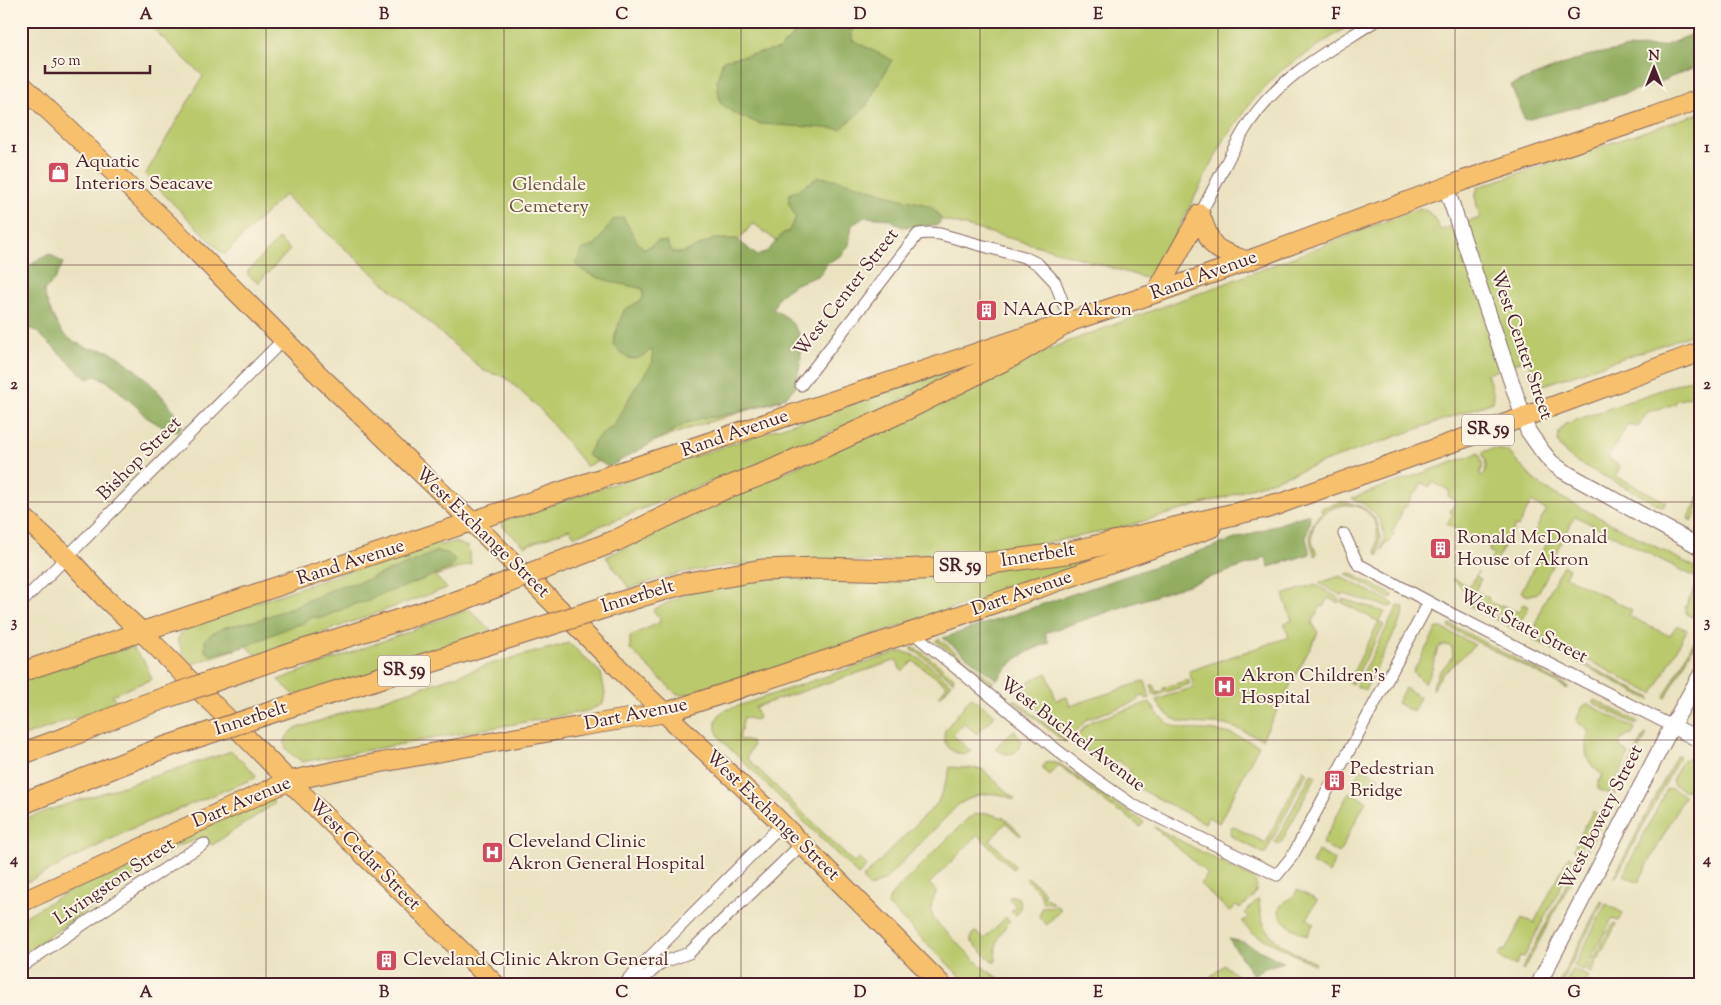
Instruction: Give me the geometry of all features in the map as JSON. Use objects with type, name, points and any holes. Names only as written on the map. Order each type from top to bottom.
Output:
[{"type":"highway","name":"SR 59","points":[[21,754],[68,737],[139,707],[282,657],[459,601],[616,541],[721,490],[781,466],[907,409],[1014,355],[1070,321]]},
{"type":"highway","name":"Innerbelt","points":[[21,804],[160,749],[306,701],[682,584],[762,570],[960,568],[1066,552],[1278,504]]},
{"type":"main road","name":"West Exchange Street","points":[[21,84],[183,239],[664,713],[782,824],[941,984]]},
{"type":"main road","name":"SR 59","points":[[1446,187],[1654,116],[1697,99]]},
{"type":"main road","name":"Rand Avenue","points":[[21,672],[1070,321],[1156,294],[1446,187]]},
{"type":"main road","points":[[1200,214],[1214,247],[1246,262]]},
{"type":"main road","points":[[1156,294],[1200,214]]},
{"type":"main road","name":"SR 59","points":[[1278,504],[1524,417],[1699,352]]},
{"type":"main road","name":"Dart Avenue","points":[[22,902],[289,781],[581,726],[664,713],[912,632],[1278,504]]},
{"type":"main road","name":"West Cedar Street","points":[[21,515],[67,557],[105,598],[142,632],[289,781],[495,984]]},
{"type":"street","points":[[1200,214],[1231,153],[1251,120],[1268,99],[1286,80],[1308,63],[1375,21]]},
{"type":"street","name":"West Center Street","points":[[1446,187],[1528,431],[1542,451],[1551,462],[1563,471],[1700,547]]},
{"type":"street","name":"West Center Street","points":[[801,386],[918,234],[940,234],[1024,257],[1038,264],[1055,282],[1070,321]]},
{"type":"street","name":"Bishop Street","points":[[21,603],[284,339]]},
{"type":"street","name":"West State Street","points":[[1344,534],[1358,564],[1700,740]]},
{"type":"street","name":"West Buchtel Avenue","points":[[912,632],[1058,751],[1127,801],[1277,875],[1293,855],[1429,602]]},
{"type":"street","name":"West Bowery Street","points":[[1541,979],[1672,726],[1700,676]]},
{"type":"street","points":[[626,984],[629,978],[782,824]]},
{"type":"street","name":"Livingston Street","points":[[21,967],[176,861],[204,844]]},
{"type":"street","points":[[638,984],[661,964],[689,953],[802,844]]},
{"type":"green space","name":"Glendale Cemetery","points":[[145,21],[1356,21],[1283,69],[1253,99],[1224,140],[1152,280],[1046,248],[833,190],[784,247],[753,223],[668,326],[781,400],[699,425],[586,466],[540,409],[505,377],[484,371],[284,195],[224,255],[145,175],[203,76]]},
{"type":"green space","points":[[799,21],[852,21],[852,40],[892,60],[866,106],[841,129],[761,124],[737,115],[720,103],[717,80],[723,60],[779,49],[795,34]]},
{"type":"green space","points":[[1700,31],[1700,64],[1679,74],[1614,97],[1525,120],[1511,85],[1586,56],[1628,48],[1664,46]]},
{"type":"green space","points":[[1700,113],[1700,332],[1541,385],[1536,382],[1528,359],[1487,374],[1494,395],[1493,402],[1226,497],[1117,529],[982,555],[957,558],[733,565],[684,572],[629,588],[606,557],[723,500],[915,414],[1059,345],[1224,284],[1419,208],[1430,213],[1440,230],[1480,218],[1476,199],[1478,187]]},
{"type":"green space","points":[[818,177],[850,183],[923,204],[935,210],[941,219],[938,225],[902,227],[890,219],[865,217],[852,225],[849,245],[842,255],[827,263],[820,275],[796,284],[779,296],[773,309],[788,318],[799,333],[801,359],[795,387],[786,397],[757,407],[716,417],[702,418],[687,423],[609,467],[587,455],[596,439],[614,425],[632,393],[653,362],[652,349],[641,357],[632,359],[623,355],[613,345],[624,310],[643,299],[643,289],[588,274],[575,264],[583,249],[595,246],[613,220],[623,217],[638,243],[645,249],[658,241],[667,242],[672,252],[683,253],[714,239],[737,239],[756,255],[768,251],[783,233],[788,232],[796,217],[789,204],[789,195]]},
{"type":"green space","points":[[279,239],[290,250],[258,283],[248,275],[248,271]]},
{"type":"green space","points":[[50,254],[63,263],[54,281],[44,290],[49,307],[62,331],[69,339],[85,347],[108,351],[139,373],[170,406],[182,427],[177,431],[161,426],[146,417],[107,381],[95,376],[87,379],[35,330],[24,328],[21,330],[21,279],[25,271],[33,264]]},
{"type":"green space","points":[[969,364],[971,368],[731,478],[717,479],[575,536],[569,529],[525,546],[504,528],[500,522]]},
{"type":"green space","points":[[1700,376],[1700,394],[1648,412],[1638,427],[1628,424],[1608,458],[1620,466],[1616,476],[1666,502],[1663,507],[1575,461],[1566,454],[1558,443],[1559,432],[1565,424]]},
{"type":"green space","points":[[1493,449],[1508,451],[1533,479],[1547,490],[1700,570],[1700,605],[1693,618],[1686,613],[1685,608],[1699,579],[1575,516],[1554,556],[1554,562],[1538,593],[1528,596],[1521,592],[1547,543],[1533,535],[1546,510],[1531,502],[1518,527],[1515,526],[1493,567],[1489,564],[1494,554],[1489,551],[1490,547],[1447,524],[1453,513],[1450,512],[1456,501],[1448,496],[1450,491],[1433,482],[1430,487],[1422,483],[1406,507],[1404,507],[1392,533],[1394,534],[1389,543],[1386,542],[1382,551],[1384,531],[1379,519],[1370,509],[1352,498],[1479,453],[1483,465],[1480,475],[1483,476],[1486,464],[1482,452]]},
{"type":"green space","points":[[1700,495],[1696,514],[1692,521],[1688,519]]},
{"type":"green space","points":[[1341,502],[1362,507],[1368,511],[1376,521],[1380,538],[1379,555],[1377,556],[1376,552],[1376,525],[1367,512],[1356,506],[1343,505],[1331,509],[1320,517],[1314,527],[1312,539],[1317,553],[1315,556],[1310,538],[1314,522],[1322,512],[1321,508]]},
{"type":"green space","points":[[1309,514],[1310,519],[1306,538],[1310,554],[1269,567],[1266,557],[1259,561],[1045,633],[1049,643],[1020,657],[997,680],[943,638]]},
{"type":"green space","points":[[437,541],[440,545],[455,542],[468,547],[471,564],[435,576],[447,588],[257,656],[246,646],[189,665],[184,658],[181,646],[177,640],[183,630],[193,624]]},
{"type":"green space","points":[[437,551],[447,553],[456,560],[451,568],[321,618],[311,617],[302,624],[292,626],[246,646],[211,655],[205,651],[205,640],[211,634],[225,627],[258,620],[340,586],[356,583]]},
{"type":"green space","points":[[1101,553],[1102,558],[689,697],[688,693],[681,695],[675,693],[630,649],[630,636],[659,623],[660,619],[653,610],[685,594],[713,586],[745,581]]},
{"type":"green space","points":[[1563,565],[1569,569],[1565,576],[1632,610],[1629,616],[1670,636],[1676,626],[1687,630],[1653,694],[1534,632],[1542,606]]},
{"type":"green space","points":[[1478,572],[1476,576],[1481,579],[1475,591],[1489,598],[1488,601],[1518,612],[1523,604],[1529,607],[1519,624],[1475,601],[1454,580],[1470,587]]},
{"type":"green space","points":[[1350,573],[1393,595],[1391,599],[1346,574]]},
{"type":"green space","points":[[1340,576],[1394,604],[1393,606],[1389,607],[1343,594],[1342,596],[1319,583]]},
{"type":"green space","points":[[1315,584],[1340,599],[1338,603],[1328,598],[1312,622],[1318,633],[1262,739],[1225,725],[1186,723],[1170,716],[1163,710],[1156,700],[1194,687],[1189,671],[1289,637],[1284,624],[1292,620],[1283,595]]},
{"type":"green space","points":[[1343,599],[1385,612],[1379,622],[1341,602]]},
{"type":"green space","points":[[1469,603],[1518,627],[1516,630],[1468,605]]},
{"type":"green space","points":[[1398,606],[1404,607],[1403,616],[1365,690],[1356,686]]},
{"type":"green space","points":[[469,609],[494,633],[298,698],[278,680]]},
{"type":"green space","points":[[1379,622],[1384,625],[1352,684],[1348,682]]},
{"type":"green space","points":[[1450,624],[1568,687],[1568,689],[1448,627]]},
{"type":"green space","points":[[1437,628],[1442,628],[1475,645],[1441,676],[1432,690],[1438,675],[1453,656],[1452,647],[1446,645],[1439,647],[1429,675],[1424,683],[1413,672]]},
{"type":"green space","points":[[1533,637],[1651,698],[1650,700],[1533,639]]},
{"type":"green space","points":[[1696,638],[1697,640],[1666,698],[1664,697]]},
{"type":"green space","points":[[939,639],[994,682],[991,684],[936,641]]},
{"type":"green space","points":[[569,643],[601,673],[605,693],[603,704],[587,711],[302,762],[286,749],[287,736],[295,729],[494,663]]},
{"type":"green space","points":[[131,646],[144,661],[152,679],[112,695],[118,703],[21,737],[21,680],[121,647]]},
{"type":"green space","points":[[912,647],[923,653],[954,677],[953,681],[918,653],[911,650]]},
{"type":"green space","points":[[898,652],[905,652],[919,658],[951,684],[939,696],[947,685],[913,661],[903,671],[900,669],[897,660],[755,707],[759,718],[756,720],[744,717],[739,739],[751,742],[753,745],[747,758],[854,863],[860,858],[867,866],[858,875],[727,746],[718,735],[716,723],[723,711]]},
{"type":"green space","points":[[1047,673],[1056,700],[1067,697],[1070,706],[1145,681],[1150,698],[1146,699],[1145,696],[1137,698],[1138,701],[1087,719],[1070,738],[1017,694],[1026,684]]},
{"type":"green space","points":[[1188,680],[1190,684],[1154,696],[1151,685],[1154,685],[1157,693],[1164,690],[1163,688]]},
{"type":"green space","points":[[1405,688],[1420,697],[1413,712],[1397,703]]},
{"type":"green space","points":[[971,697],[995,715],[977,734],[964,723],[953,735],[971,751],[964,755],[948,747],[944,735],[945,730]]},
{"type":"green space","points":[[1014,699],[1067,741],[1065,742],[1014,702]]},
{"type":"green space","points":[[1595,700],[1638,722],[1636,725],[1592,702]]},
{"type":"green space","points":[[1150,702],[1158,714],[1174,726],[1226,733],[1259,745],[1219,823],[1208,817],[1205,823],[1134,787],[1124,780],[1131,770],[1118,760],[1111,770],[1073,741],[1087,724],[1092,721]]},
{"type":"green space","points":[[1588,704],[1635,728],[1632,735],[1622,738],[1619,743],[1622,749],[1629,754],[1609,794],[1598,789],[1598,783],[1603,775],[1592,766],[1587,756],[1586,744],[1589,730],[1576,720],[1583,706]]},
{"type":"green space","points":[[1014,730],[1022,741],[1014,753],[1003,753],[995,748]]},
{"type":"green space","points":[[1645,734],[1647,735],[1616,794],[1613,794]]},
{"type":"green space","points":[[232,751],[256,775],[255,778],[135,827],[21,885],[21,821],[46,811]]},
{"type":"green space","points":[[1677,755],[1680,756],[1616,877],[1614,877]]},
{"type":"green space","points":[[1687,758],[1700,763],[1700,785],[1692,781],[1686,791],[1674,785],[1672,780],[1683,760]]},
{"type":"green space","points":[[1048,761],[1060,764],[1110,801],[1144,823],[1140,827],[1121,811],[1119,813],[1059,765],[1049,775],[1043,770],[1043,766]]},
{"type":"green space","points":[[950,767],[982,769],[1015,799],[999,794],[986,794],[979,795],[958,805],[885,880],[870,887],[862,879],[938,802]]},
{"type":"green space","points":[[1362,768],[1379,777],[1371,793],[1353,784]]},
{"type":"green space","points":[[1303,770],[1307,772],[1265,854],[1231,836],[1232,826],[1266,843]]},
{"type":"green space","points":[[1311,774],[1316,776],[1280,845],[1275,842]]},
{"type":"green space","points":[[1671,788],[1685,795],[1638,883],[1623,875],[1667,789]]},
{"type":"green space","points":[[1349,792],[1366,801],[1339,853],[1322,844]]},
{"type":"green space","points":[[272,798],[274,804],[212,845],[203,838],[178,846],[21,956],[21,919],[113,869]]},
{"type":"green space","points":[[1593,811],[1598,815],[1579,851],[1576,852],[1573,849]]},
{"type":"green space","points":[[987,813],[1004,818],[1021,834],[1020,836],[1006,823],[990,840],[1015,866],[1013,869],[978,835],[929,884],[936,890],[931,910],[934,920],[978,963],[1009,984],[968,984],[888,905],[890,897],[896,890],[967,819],[976,814]]},
{"type":"green space","points":[[1601,819],[1603,820],[1524,970],[1522,969]]},
{"type":"green space","points":[[1154,827],[1254,879],[1257,888],[1254,896],[1240,908],[1236,906],[1230,912],[1200,884],[1208,874]]},
{"type":"green space","points":[[1318,851],[1335,860],[1329,873],[1312,863]]},
{"type":"green space","points":[[1569,856],[1574,861],[1524,957],[1520,956],[1516,966],[1498,957],[1502,950],[1505,951],[1522,918],[1534,923]]},
{"type":"green space","points":[[1028,877],[1045,892],[1043,895],[1053,903],[1043,903],[1040,893],[1026,879]]},
{"type":"green space","points":[[1297,890],[1317,900],[1307,919],[1314,923],[1307,936],[1286,923],[1279,914],[1283,903],[1292,897]]},
{"type":"green space","points":[[1012,896],[1017,897],[1021,904],[1016,915],[1011,912],[1016,906],[1008,898]]},
{"type":"green space","points":[[1259,900],[1260,913],[1269,933],[1285,947],[1316,963],[1315,965],[1252,933],[1242,922],[1248,917],[1244,913]]},
{"type":"green space","points":[[1601,901],[1603,902],[1561,984],[1558,984]]},
{"type":"green space","points":[[1606,904],[1623,913],[1618,921],[1612,919],[1584,971],[1574,966]]},
{"type":"green space","points":[[1057,906],[1061,909],[1047,925],[1039,917],[1042,907]]},
{"type":"green space","points":[[1006,917],[1010,921],[998,939],[996,961],[992,962],[971,941],[971,936],[976,932],[984,939]]},
{"type":"green space","points":[[1613,924],[1616,925],[1591,973],[1587,971]]},
{"type":"green space","points":[[1229,939],[1243,942],[1283,962],[1262,969],[1253,975]]},
{"type":"green space","points":[[1224,965],[1244,981],[1241,984],[1219,984],[1210,977]]},
{"type":"green space","points":[[1573,969],[1589,977],[1585,984],[1565,984]]},
{"type":"place","name":"Aquatic Interiors Seacave","points":[[59,173]]},
{"type":"place","name":"NAACP Akron","points":[[987,310]]},
{"type":"place","name":"Ronald McDonald House of Akron","points":[[1441,549]]},
{"type":"place","name":"Akron Children's Hospital","points":[[1225,687]]},
{"type":"place","name":"Pedestrian Bridge","points":[[1334,780]]},
{"type":"place","name":"Cleveland Clinic Akron General Hospital","points":[[492,853]]},
{"type":"place","name":"Cleveland Clinic Akron General","points":[[387,960]]}]
